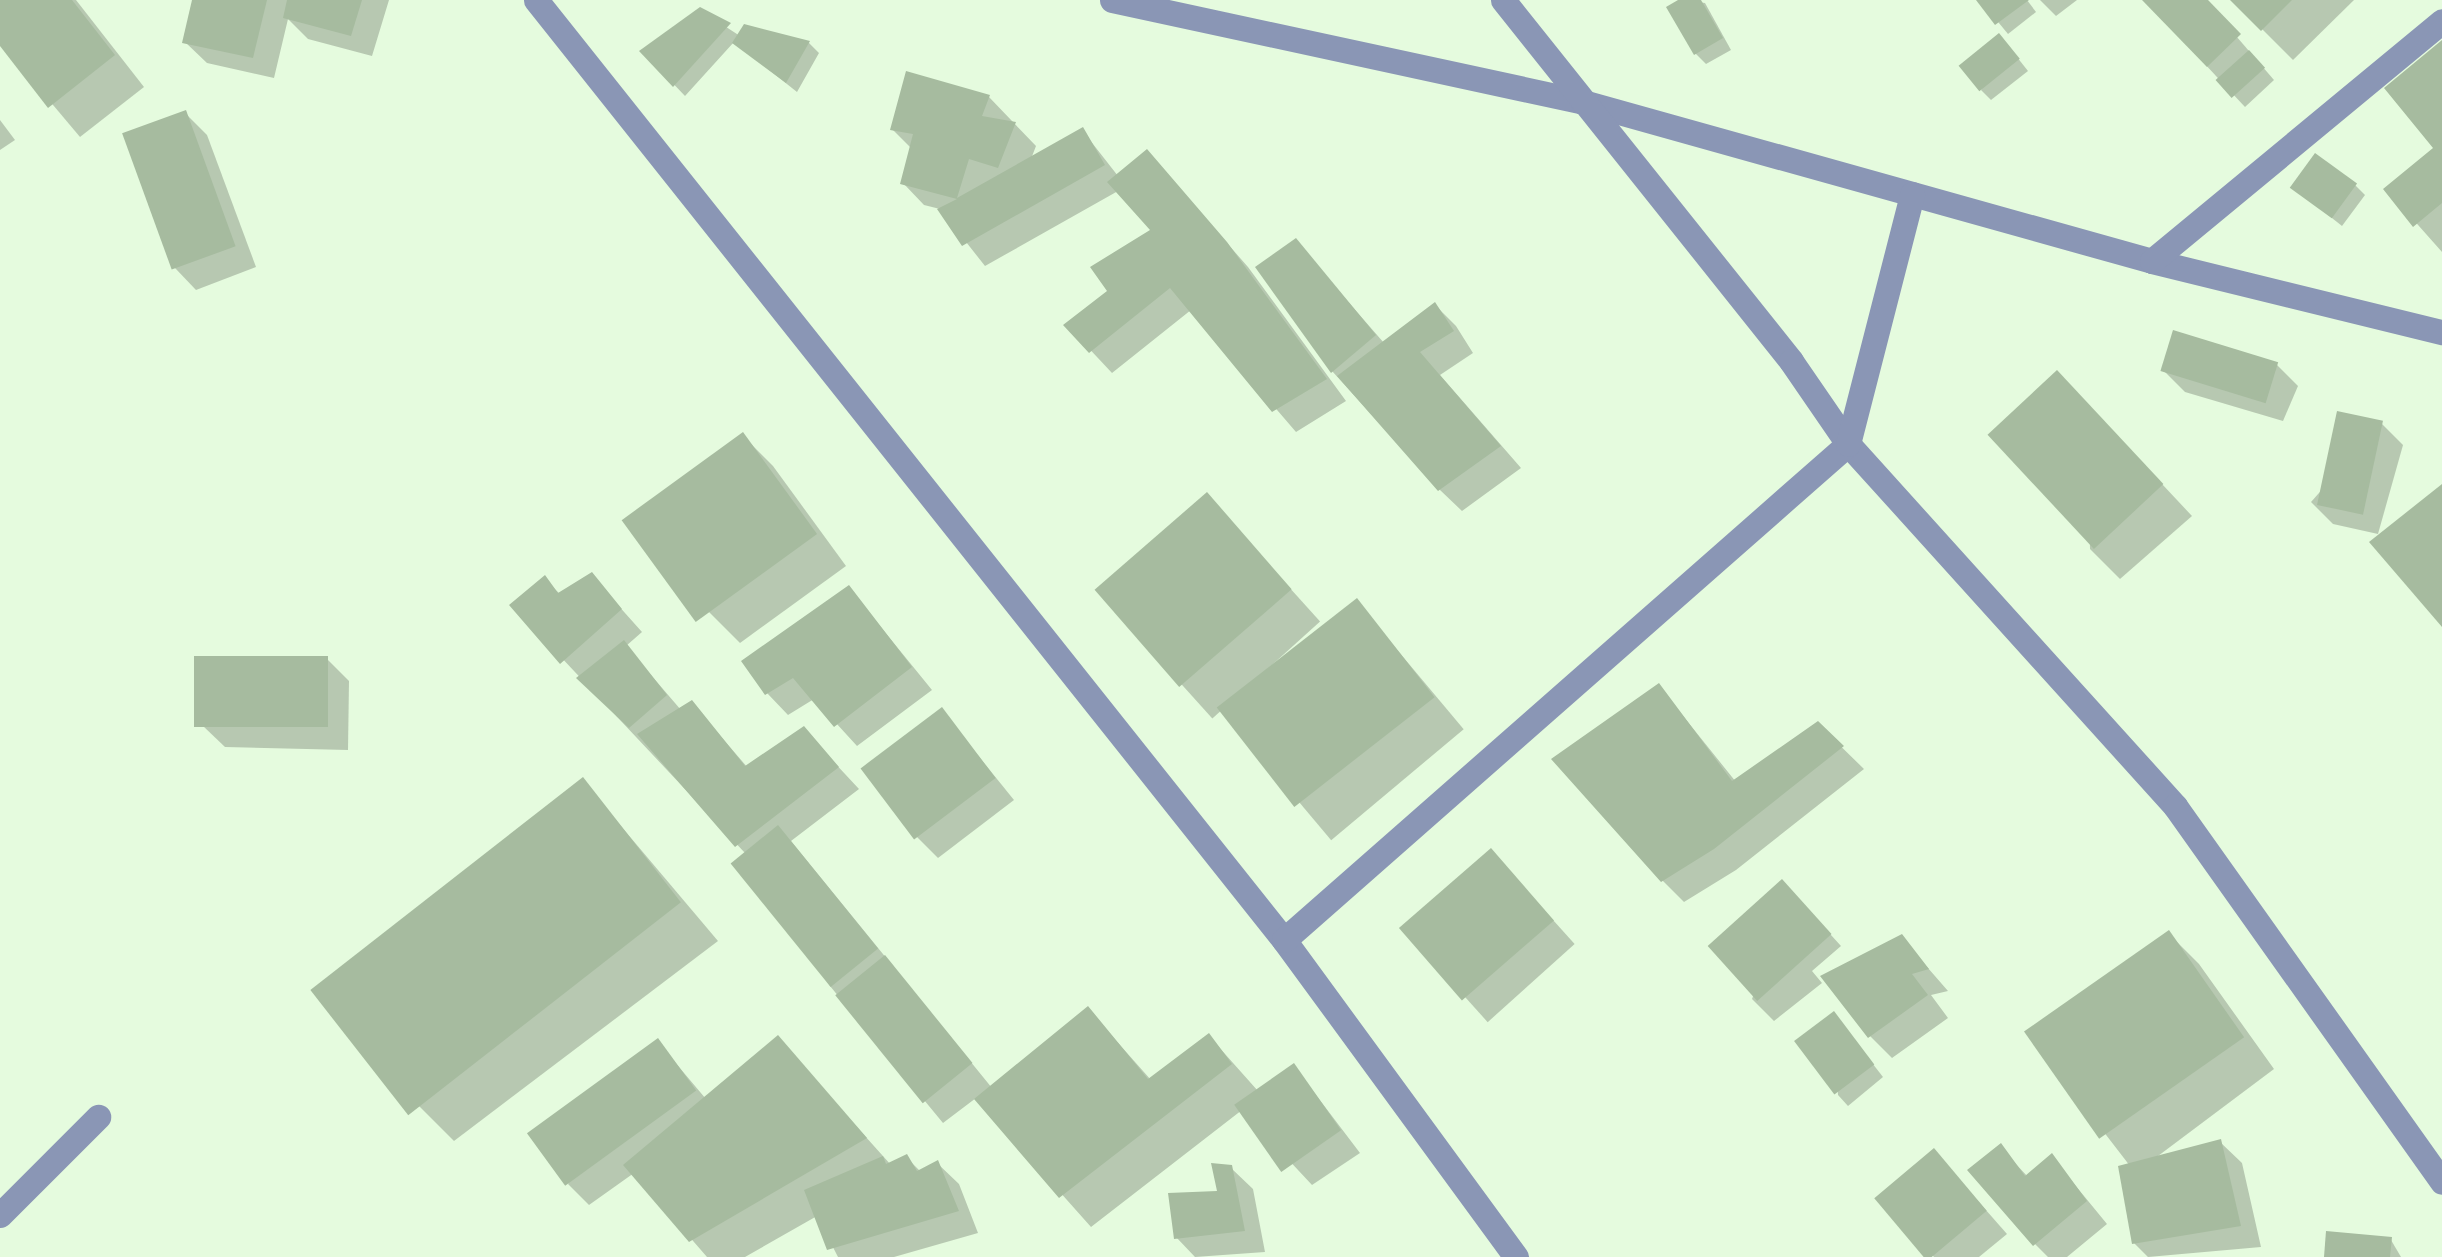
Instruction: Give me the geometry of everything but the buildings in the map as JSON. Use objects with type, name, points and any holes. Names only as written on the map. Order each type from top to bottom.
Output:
[{"type":"street","points":[[536,0],[1284,940],[1516,1257]]},
{"type":"street","points":[[1112,0],[1583,102],[2152,261],[2442,332]]},
{"type":"street","points":[[1503,0],[1790,361],[1848,444],[2175,806],[2442,1182]]},
{"type":"street","points":[[2152,261],[2442,21]]},
{"type":"street","points":[[1284,940],[1848,444],[1912,194]]},
{"type":"street","points":[[0,1215],[98,1118]]}]
